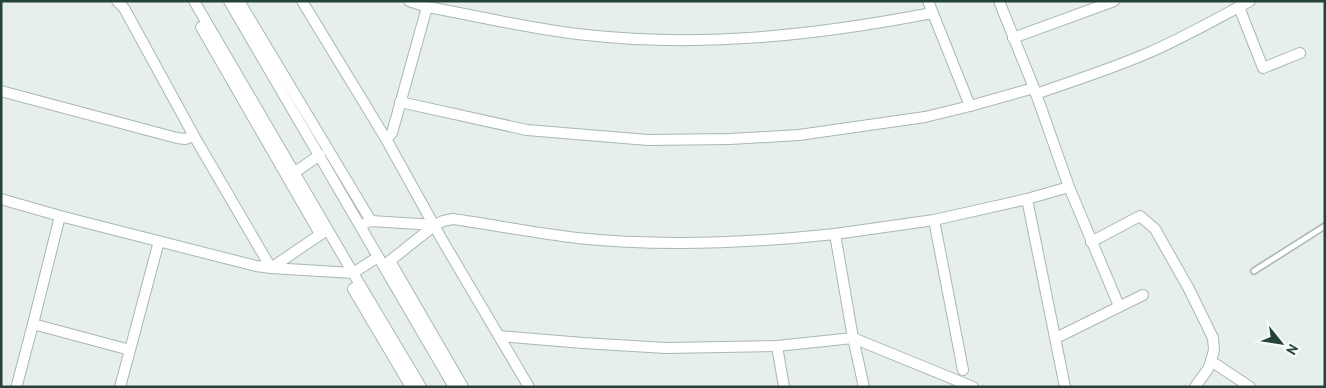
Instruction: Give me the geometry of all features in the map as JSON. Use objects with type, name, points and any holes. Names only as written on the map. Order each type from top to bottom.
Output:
[{"type":"street","points":[[117,1],[124,8],[194,136],[271,268]]},
{"type":"street","points":[[187,1],[324,232],[353,273],[421,387]]},
{"type":"street","points":[[194,1],[295,172],[324,232]]},
{"type":"street","points":[[229,1],[378,257],[387,264],[463,387]]},
{"type":"street","points":[[239,1],[371,221]]},
{"type":"street","points":[[302,1],[386,139],[441,238],[529,387]]},
{"type":"street","points":[[409,1],[434,5],[486,19],[586,35],[640,40],[762,38],[818,33],[932,13]]},
{"type":"street","points":[[928,1],[970,106]]},
{"type":"street","points":[[999,1],[1035,91],[1069,187],[1119,306]]},
{"type":"street","points":[[1013,38],[1114,1]]},
{"type":"street","points":[[400,102],[527,130],[648,140],[730,139],[798,135],[925,117],[1035,91],[1099,72],[1147,54],[1198,30],[1250,1]]},
{"type":"street","points":[[386,139],[392,133],[400,102],[434,5]]},
{"type":"street","points":[[1239,7],[1263,68],[1300,53]]},
{"type":"street","points":[[1,91],[177,138],[185,139],[194,136]]},
{"type":"street","points":[[295,172],[320,155]]},
{"type":"street","points":[[387,264],[435,225],[453,219],[577,238],[670,244],[757,242],[835,234],[934,220],[1027,199],[1069,187]]},
{"type":"street","points":[[1,198],[60,216],[256,266],[353,273],[378,257]]},
{"type":"street","points":[[1027,199],[1065,387]]},
{"type":"street","points":[[17,385],[60,216]]},
{"type":"street","points":[[1091,242],[1140,216],[1155,229],[1189,289],[1213,338],[1214,350],[1211,361],[1208,369],[1195,387]]},
{"type":"street","points":[[934,220],[963,370]]},
{"type":"street","points":[[360,226],[371,221],[435,225]]},
{"type":"street","points":[[271,268],[324,232]]},
{"type":"street","points":[[835,234],[853,338],[864,387]]},
{"type":"street","points":[[120,387],[159,241]]},
{"type":"street","points":[[387,264],[454,387]]},
{"type":"street","points":[[359,285],[353,289],[411,387]]},
{"type":"street","points":[[1056,338],[1143,295]]},
{"type":"street","points":[[33,324],[130,350]]},
{"type":"street","points":[[499,336],[583,344],[666,348],[777,346],[853,338],[973,387]]},
{"type":"street","points":[[777,346],[784,387]]},
{"type":"street","points":[[1211,361],[1250,387]]},
{"type":"lane","points":[[1254,271],[1325,226]]}]
